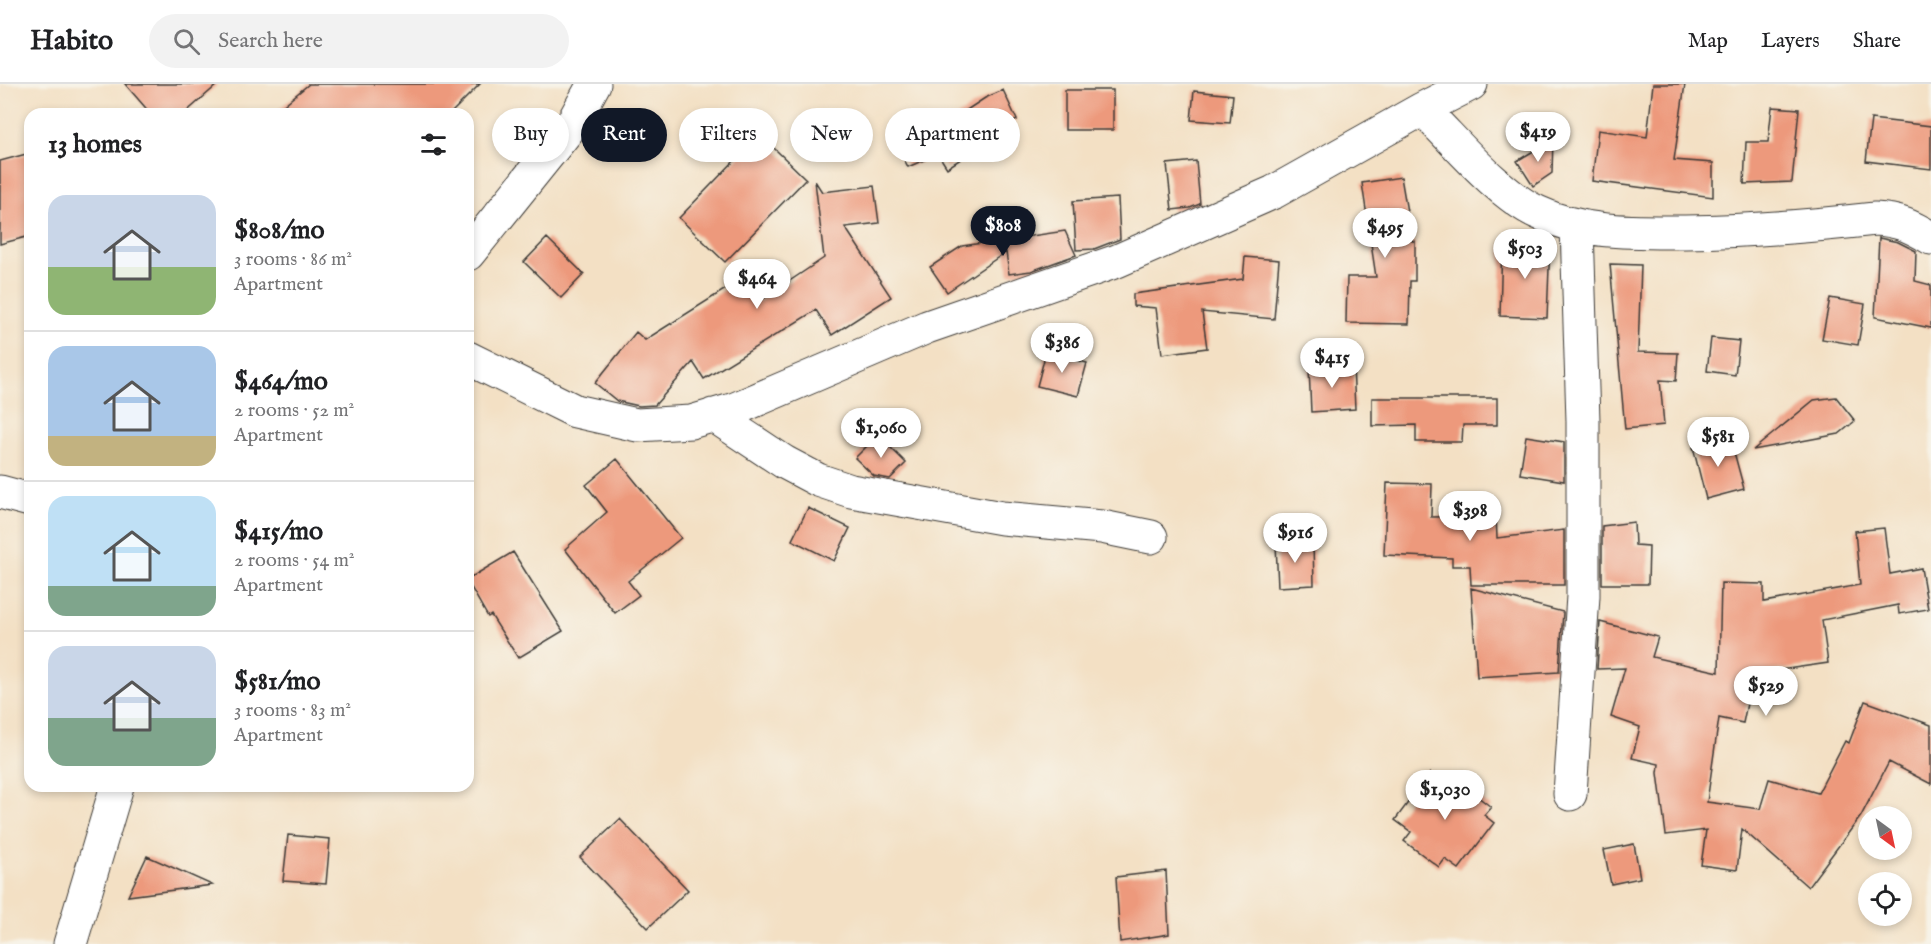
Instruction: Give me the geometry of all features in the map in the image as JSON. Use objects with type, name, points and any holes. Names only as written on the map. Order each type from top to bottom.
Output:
[{"type":"street","points":[[474,247],[572,126],[594,84]]},
{"type":"street","points":[[474,361],[575,411],[637,426],[691,422],[735,409],[927,327],[1128,256],[1274,192],[1471,84]]},
{"type":"street","points":[[1422,109],[1504,190],[1536,212],[1577,227],[1636,232],[1722,231],[1875,219],[1895,220],[1912,226],[1931,238]]},
{"type":"street","points":[[1570,794],[1583,596],[1583,421],[1577,227]]},
{"type":"street","points":[[713,415],[784,462],[818,480],[851,491],[1002,518],[1102,527],[1150,537]]},
{"type":"street","points":[[70,944],[115,792]]},
{"type":"building","points":[[125,84],[218,84],[191,108],[146,108]]},
{"type":"building","points":[[309,84],[480,84],[456,108],[280,108]]},
{"type":"building","points":[[1653,84],[1685,84],[1674,160],[1713,163],[1713,197],[1592,181],[1598,130],[1647,137]]},
{"type":"building","points":[[1003,90],[1011,108],[970,108]]},
{"type":"building","points":[[1065,90],[1113,90],[1113,130],[1065,130]]},
{"type":"building","points":[[1194,91],[1233,95],[1230,123],[1191,120]]},
{"type":"building","points":[[1772,107],[1799,109],[1792,182],[1744,184],[1746,142],[1768,142]]},
{"type":"building","points":[[1871,119],[1931,126],[1931,169],[1866,161]]},
{"type":"building","points":[[1553,139],[1552,173],[1533,186],[1517,161]]},
{"type":"building","points":[[778,152],[806,179],[725,262],[679,218],[733,162],[778,162]]},
{"type":"building","points":[[24,155],[24,238],[0,244],[0,161]]},
{"type":"building","points":[[1196,161],[1200,204],[1190,208],[1172,210],[1167,164]]},
{"type":"building","points":[[906,162],[920,162],[908,167]]},
{"type":"building","points":[[943,162],[956,162],[947,168]]},
{"type":"building","points":[[1401,177],[1412,241],[1415,241],[1415,281],[1410,281],[1409,324],[1346,323],[1347,277],[1376,277],[1362,183]]},
{"type":"building","points":[[815,181],[822,192],[874,186],[879,223],[845,227],[891,297],[832,335],[816,310],[704,379],[693,362],[655,405],[639,406],[617,401],[595,383],[636,332],[645,340],[743,278],[758,302],[824,258]]},
{"type":"building","points":[[1118,198],[1120,239],[1094,249],[1076,250],[1073,201]]},
{"type":"building","points":[[1065,231],[1076,255],[1031,271],[1009,274],[1006,252],[947,292],[930,267],[962,246]]},
{"type":"building","points":[[547,238],[584,274],[561,298],[524,262]]},
{"type":"building","points":[[1879,238],[1898,242],[1916,251],[1915,281],[1931,285],[1931,328],[1875,317]]},
{"type":"building","points":[[1502,242],[1550,243],[1547,318],[1500,316]]},
{"type":"building","points":[[1245,257],[1279,260],[1274,319],[1202,312],[1207,348],[1162,354],[1156,308],[1133,306],[1133,294],[1243,279]]},
{"type":"building","points":[[1610,264],[1641,265],[1638,352],[1678,353],[1676,381],[1660,380],[1664,425],[1625,429]]},
{"type":"building","points":[[1830,298],[1865,304],[1858,345],[1822,339]]},
{"type":"building","points":[[1711,338],[1739,341],[1735,375],[1707,371]]},
{"type":"building","points":[[1046,352],[1087,363],[1078,396],[1037,386]]},
{"type":"building","points":[[1353,365],[1355,409],[1311,412],[1309,368]]},
{"type":"building","points":[[1836,397],[1855,421],[1839,434],[1753,450],[1814,400]]},
{"type":"building","points":[[1372,398],[1497,398],[1497,425],[1463,425],[1462,442],[1416,442],[1416,425],[1372,426]]},
{"type":"building","points":[[878,435],[906,463],[890,479],[874,476],[855,458]]},
{"type":"building","points":[[1526,436],[1564,442],[1564,481],[1520,474]]},
{"type":"building","points":[[1730,437],[1744,489],[1706,499],[1693,447]]},
{"type":"building","points":[[617,459],[681,538],[628,581],[639,595],[615,613],[565,549],[607,512],[586,485]]},
{"type":"building","points":[[1387,483],[1432,484],[1431,517],[1496,516],[1497,538],[1564,530],[1564,585],[1471,585],[1470,566],[1452,566],[1452,558],[1384,555]]},
{"type":"building","points":[[808,508],[850,528],[834,561],[792,540]]},
{"type":"building","points":[[1634,522],[1635,545],[1649,546],[1648,584],[1602,584],[1602,526]]},
{"type":"building","points":[[1884,528],[1890,574],[1921,568],[1928,609],[1899,614],[1898,605],[1822,620],[1828,663],[1753,674],[1743,723],[1719,718],[1707,802],[1760,809],[1769,779],[1818,793],[1845,741],[1849,743],[1865,701],[1931,725],[1931,784],[1889,762],[1866,806],[1858,806],[1858,820],[1808,887],[1742,829],[1737,870],[1701,865],[1706,830],[1666,835],[1658,773],[1659,764],[1632,758],[1640,727],[1611,717],[1625,668],[1597,669],[1600,622],[1658,637],[1652,657],[1719,672],[1721,583],[1764,584],[1764,602],[1860,585],[1855,531]]},
{"type":"building","points":[[1313,542],[1314,585],[1278,587],[1276,544]]},
{"type":"building","points":[[513,552],[563,631],[518,658],[491,615],[488,617],[474,592],[474,575]]},
{"type":"building","points":[[1471,588],[1563,612],[1559,672],[1477,677]]},
{"type":"building","points":[[1430,773],[1444,784],[1450,775],[1491,807],[1484,815],[1494,823],[1459,869],[1445,859],[1439,867],[1404,841],[1411,832],[1395,820]]},
{"type":"building","points":[[620,819],[688,890],[648,928],[580,857]]},
{"type":"building","points":[[288,835],[330,839],[326,884],[283,881]]},
{"type":"building","points":[[1634,844],[1640,878],[1611,884],[1604,850]]},
{"type":"building","points":[[147,856],[212,885],[128,896]]},
{"type":"building","points":[[1166,871],[1169,934],[1120,942],[1116,877]]}]
